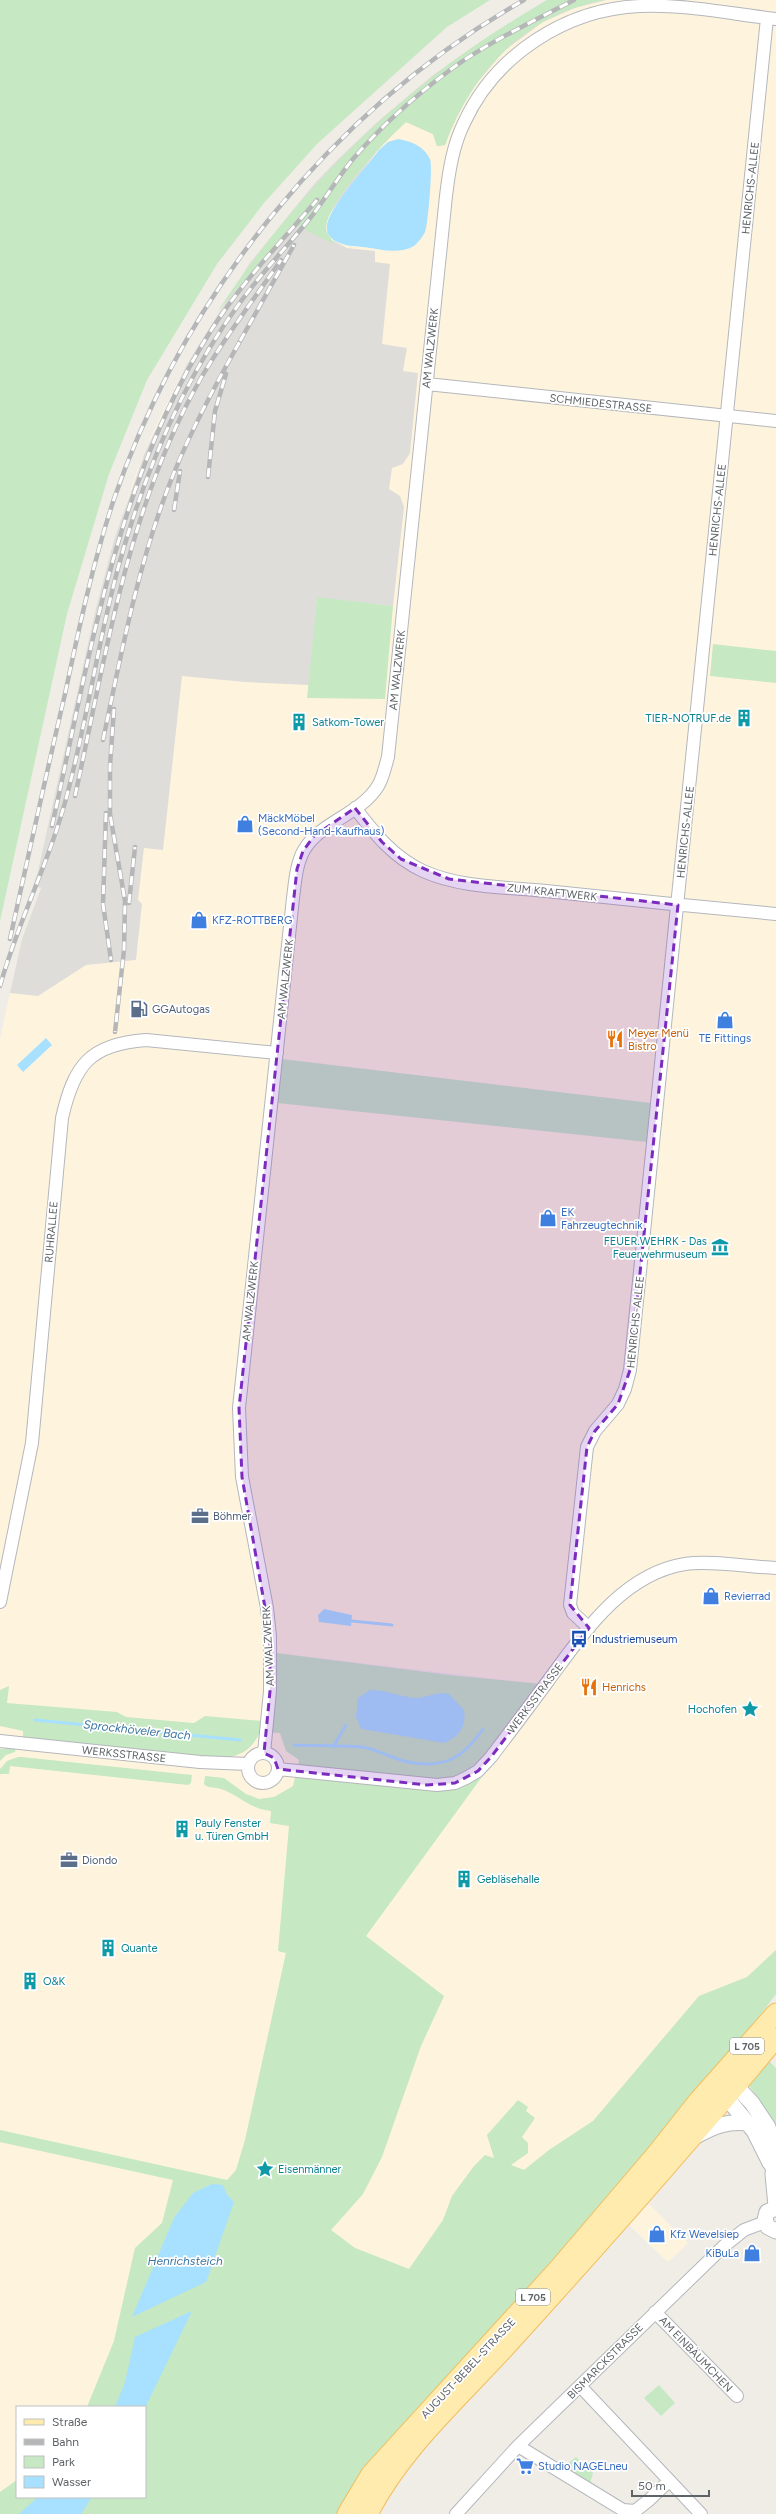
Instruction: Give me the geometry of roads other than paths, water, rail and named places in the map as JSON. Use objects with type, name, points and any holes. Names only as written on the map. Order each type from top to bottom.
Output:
[{"type":"main road","name":"L 705","points":[[727,2088],[776,2013]]},
{"type":"main road","name":"L 705","points":[[727,2088],[776,2038]]},
{"type":"main road","name":"AUGUST-BEBEL-STRASSE","points":[[368,2514],[383,2485],[411,2448],[517,2335],[686,2141],[727,2088]]},
{"type":"main road","name":"AUGUST-BEBEL-STRASSE","points":[[347,2514],[371,2474],[559,2268],[657,2154],[698,2101],[727,2088]]},
{"type":"street","name":"AM WALZWERK","points":[[264,1753],[270,1691],[270,1636],[266,1602],[242,1477],[239,1408],[299,863],[303,851],[314,836],[371,796],[378,786],[388,757],[446,196],[452,161],[464,123],[479,96],[499,71],[523,49],[549,31],[595,12],[619,8],[657,5],[772,18]]},
{"type":"street","name":"HENRICHS-ALLEE","points":[[589,1628],[573,1613],[570,1605],[587,1447],[595,1431],[618,1404],[625,1389],[630,1370],[727,416],[772,18]]},
{"type":"street","name":"SCHMIEDESTRASSE","points":[[426,384],[776,421]]},
{"type":"street","name":"ZUM KRAFTWERK","points":[[355,808],[382,842],[401,859],[424,871],[449,879],[678,905],[776,914]]},
{"type":"street","name":"RUHRALLEE","points":[[0,1602],[32,1442],[62,1118],[73,1078],[88,1060],[100,1051],[125,1042],[146,1040],[277,1053]]},
{"type":"street","name":"WERKSSTRASSE","points":[[278,1769],[427,1785],[455,1783],[478,1771],[589,1628],[624,1594],[658,1572],[692,1564],[776,1568]]},
{"type":"street","name":"WERKSSTRASSE","points":[[0,1741],[200,1762],[248,1764]]},
{"type":"street","points":[[264,1753],[274,1758],[278,1769],[274,1779],[265,1784],[260,1784],[248,1774],[248,1764],[254,1756],[264,1753]]},
{"type":"street","points":[[727,2088],[747,2123],[762,2143],[773,2174]]},
{"type":"street","points":[[727,2088],[752,2103],[768,2127],[775,2152],[773,2174],[776,2206],[767,2212],[771,2227]]},
{"type":"street","name":"AUGUST-BEBEL-STRASSE","points":[[686,2141],[718,2124],[730,2122],[747,2123]]},
{"type":"street","name":"BISMARCKSTRASSE","points":[[456,2514],[518,2446],[733,2238],[751,2226],[771,2227]]},
{"type":"street","name":"AM EINBÄUMCHEN","points":[[655,2312],[737,2396]]},
{"type":"street","points":[[580,2386],[701,2514]]},
{"type":"street","points":[[518,2446],[623,2510],[635,2511],[669,2481]]},
{"type":"water","points":[[398,139],[408,141],[421,147],[430,159],[430,196],[424,234],[414,246],[408,249],[395,251],[347,245],[332,239],[327,230],[328,222],[339,201],[379,150],[388,142]]},
{"type":"water","points":[[46,1038],[52,1045],[23,1072],[17,1065]]},
{"type":"water","points":[[324,1609],[352,1615],[351,1626],[319,1622],[318,1615]]},
{"type":"water","points":[[370,1690],[415,1698],[440,1693],[449,1694],[464,1710],[465,1716],[461,1731],[454,1738],[444,1743],[361,1729],[356,1717],[358,1698]]},
{"type":"water","name":"Henrichsteich","points":[[212,2184],[223,2185],[227,2195],[234,2202],[206,2282],[132,2317],[174,2218],[193,2193]]},
{"type":"water","points":[[192,2311],[146,2406],[115,2406],[125,2382],[135,2337]]},
{"type":"water","points":[[37,2498],[91,2498],[81,2514],[19,2514]]},
{"type":"waterway","points":[[352,1621],[392,1625]]},
{"type":"waterway","name":"Sprockhöveler Bach","points":[[35,1720],[240,1740]]},
{"type":"waterway","points":[[333,1747],[346,1725]]},
{"type":"waterway","name":"Sprockhöveler Bach","points":[[294,1745],[362,1747],[408,1762],[433,1764],[452,1759],[460,1754],[476,1739],[483,1729]]},
{"type":"railway","points":[[10,939],[81,620],[99,547],[114,499],[144,423],[181,349],[225,279],[274,213],[329,151],[390,95],[455,44],[524,0]]},
{"type":"railway","points":[[0,986],[7,962],[52,844],[67,795],[110,599],[128,534],[149,473],[161,444],[188,385],[204,357],[247,293],[311,217],[353,159],[387,123],[424,90],[480,50],[574,0]]},
{"type":"railway","points":[[52,826],[94,634],[110,570],[129,507],[152,446],[179,386],[212,329],[249,279],[317,200]]},
{"type":"railway","points":[[240,341],[294,245]]},
{"type":"railway","points":[[75,796],[122,582],[137,529],[155,477],[176,427],[201,378],[230,333],[281,260]]},
{"type":"railway","points":[[103,740],[131,612],[147,550],[157,519],[176,468],[193,430],[243,336]]},
{"type":"railway","points":[[208,477],[215,411],[226,374]]},
{"type":"railway","points":[[174,510],[180,471]]},
{"type":"railway","points":[[114,709],[110,766],[110,814],[125,901],[124,950],[115,1032]]},
{"type":"railway","points":[[106,813],[103,904],[111,960]]},
{"type":"railway","points":[[129,903],[135,847]]},
{"type":"place","name":"TIER-NOTRUF.de","points":[[744,718]]},
{"type":"place","name":"Satkom-Tower","points":[[299,722]]},
{"type":"place","name":"MäckMöbel (Second-Hand-Kaufhaus)","points":[[245,824]]},
{"type":"place","name":"KFZ-ROTTBERG","points":[[199,920]]},
{"type":"place","name":"GGAutogas","points":[[139,1009]]},
{"type":"place","name":"TE Fittings","points":[[725,1020]]},
{"type":"place","name":"Meyer Menü Bistro","points":[[615,1039]]},
{"type":"place","name":"EK Fahrzeugtechnik","points":[[548,1218]]},
{"type":"place","name":"FEUER.WEHRK - Das Feuerwehrmuseum","points":[[720,1247]]},
{"type":"place","name":"Böhmer","points":[[200,1516]]},
{"type":"place","name":"Revierrad","points":[[711,1596]]},
{"type":"place","name":"Industriemuseum","points":[[579,1639]]},
{"type":"place","name":"Henrichs","points":[[589,1687]]},
{"type":"place","name":"Hochofen","points":[[750,1709]]},
{"type":"place","name":"Pauly Fenster u. Türen GmbH","points":[[182,1829]]},
{"type":"place","name":"Diondo","points":[[69,1860]]},
{"type":"place","name":"Gebläsehalle","points":[[464,1879]]},
{"type":"place","name":"Quante","points":[[108,1948]]},
{"type":"place","name":"O&K","points":[[30,1981]]},
{"type":"place","name":"Eisenmänner","points":[[265,2169]]},
{"type":"place","name":"Kfz Wevelsiep","points":[[657,2234]]},
{"type":"place","name":"KiBuLa","points":[[752,2253]]},
{"type":"place","name":"Studio NAGELneu","points":[[525,2466]]}]
